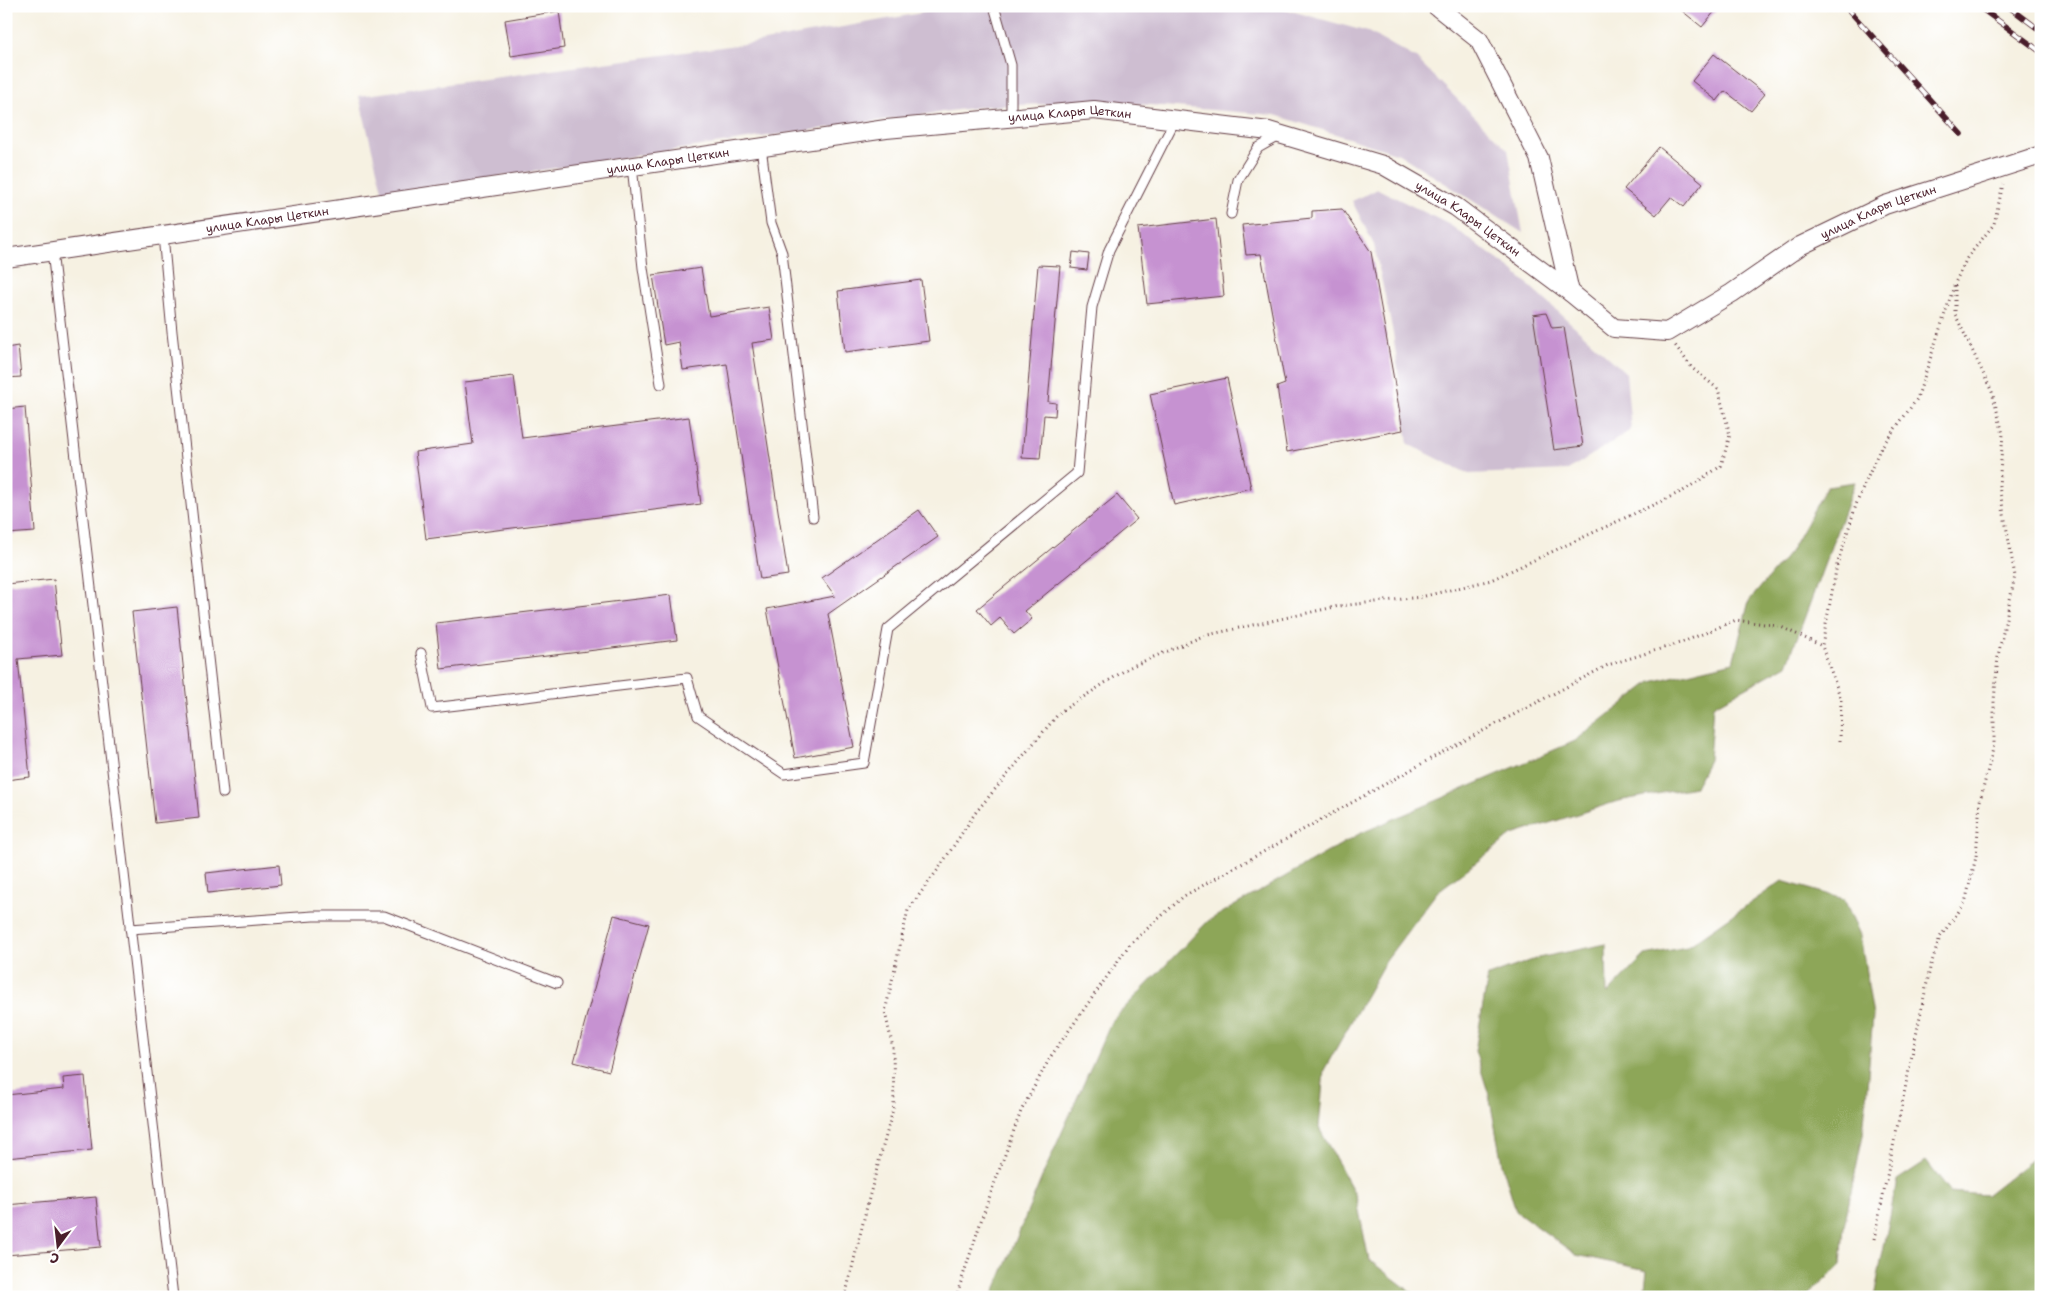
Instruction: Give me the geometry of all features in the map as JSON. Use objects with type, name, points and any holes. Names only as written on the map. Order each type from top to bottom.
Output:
[{"type":"street","points":[[1436,6],[1479,40],[1539,158],[1570,292]]},
{"type":"street","name":"улица Клары Цеткин","points":[[6,258],[886,129],[1094,110],[1269,131],[1383,165],[1456,207],[1570,292],[1614,328],[1667,332],[1732,293],[1800,246],[1885,205],[2041,155]]},
{"type":"lane","points":[[994,6],[1011,65],[1012,117]]},
{"type":"lane","points":[[421,653],[432,708],[688,678],[698,716],[784,774],[864,763],[888,629],[1077,473],[1092,307],[1109,250],[1175,120]]},
{"type":"lane","points":[[1231,214],[1238,180],[1258,148],[1281,134]]},
{"type":"lane","points":[[761,147],[771,223],[782,253],[812,517]]},
{"type":"lane","points":[[632,166],[643,268],[661,384]]},
{"type":"lane","points":[[163,235],[223,793]]},
{"type":"lane","points":[[52,251],[173,1297]]},
{"type":"lane","points":[[130,929],[313,916],[384,916],[557,983]]},
{"type":"path","points":[[1840,740],[1841,700],[1822,646],[1837,565],[1857,502],[1880,449],[1917,400],[1955,282],[1967,258],[1994,224],[2007,166]]},
{"type":"path","points":[[1874,1239],[1930,968],[1940,937],[1965,903],[1976,858],[1980,801],[1994,745],[1998,656],[2015,576],[2000,486],[2002,434],[1992,392],[1955,314],[1955,282]]},
{"type":"path","points":[[845,1297],[894,1106],[893,1048],[885,1012],[908,910],[939,868],[976,812],[1060,712],[1130,667],[1203,636],[1339,606],[1421,598],[1491,580],[1683,491],[1721,466],[1730,435],[1718,389],[1692,368],[1667,332]]},
{"type":"path","points":[[956,1297],[985,1209],[1021,1112],[1051,1056],[1130,944],[1184,896],[1441,753],[1608,666],[1683,642],[1736,620],[1779,626],[1822,646]]},
{"type":"shaded area","points":[[960,6],[1273,6],[1368,32],[1416,58],[1508,150],[1523,233],[1399,154],[1275,115],[1113,102],[986,106],[761,137],[383,194],[359,96],[759,42]]},
{"type":"shaded area","points":[[1378,189],[1450,225],[1512,270],[1626,373],[1631,430],[1568,470],[1469,474],[1408,444],[1393,333],[1374,245],[1352,201]]},
{"type":"green space","points":[[1855,482],[1787,665],[1713,706],[1709,760],[1695,787],[1618,801],[1512,835],[1437,892],[1386,960],[1324,1070],[1319,1128],[1356,1196],[1369,1260],[1418,1297],[992,1297],[1042,1177],[1111,1022],[1208,921],[1359,834],[1575,741],[1651,682],[1733,662],[1749,601],[1790,552],[1827,486]]},
{"type":"green space","points":[[1782,881],[1844,899],[1860,935],[1873,1016],[1863,1135],[1844,1226],[1841,1265],[1806,1297],[1644,1297],[1647,1270],[1576,1255],[1516,1211],[1502,1164],[1489,1095],[1475,1051],[1488,976],[1538,958],[1606,944],[1607,994],[1645,955],[1687,947]]},
{"type":"green space","points":[[2041,1152],[2041,1297],[1874,1297],[1897,1180],[1926,1161],[1950,1192],[1986,1195]]},
{"type":"building","points":[[1676,6],[1719,6],[1702,27]]},
{"type":"building","points":[[559,11],[564,48],[511,56],[505,20]]},
{"type":"building","points":[[1714,54],[1765,94],[1751,111],[1725,91],[1717,101],[1692,81]]},
{"type":"building","points":[[1659,147],[1703,183],[1684,207],[1671,197],[1656,215],[1624,189]]},
{"type":"building","points":[[1342,209],[1371,252],[1403,430],[1287,452],[1277,387],[1285,384],[1261,254],[1246,255],[1242,225],[1312,218],[1312,211]]},
{"type":"building","points":[[1216,219],[1224,296],[1147,304],[1138,228]]},
{"type":"building","points":[[1073,252],[1089,254],[1087,270],[1071,268]]},
{"type":"building","points":[[1038,265],[1060,266],[1048,402],[1056,403],[1055,416],[1044,415],[1040,459],[1022,458]]},
{"type":"building","points":[[701,268],[709,316],[769,307],[774,340],[752,343],[788,575],[760,579],[727,364],[683,370],[679,342],[664,345],[653,275]]},
{"type":"building","points":[[921,280],[929,341],[845,352],[838,291]]},
{"type":"building","points":[[1546,313],[1552,328],[1564,327],[1583,446],[1554,450],[1533,315]]},
{"type":"building","points":[[18,346],[21,377],[6,378],[6,348]]},
{"type":"building","points":[[514,376],[522,438],[689,417],[701,504],[426,539],[415,452],[473,444],[465,382]]},
{"type":"building","points":[[1227,378],[1251,488],[1174,505],[1150,394]]},
{"type":"building","points":[[25,407],[35,532],[6,534],[6,409]]},
{"type":"building","points":[[1117,495],[1137,519],[1025,611],[1032,619],[1014,634],[1000,618],[991,626],[977,609]]},
{"type":"building","points":[[919,510],[938,537],[828,614],[854,747],[795,758],[767,609],[835,596],[822,578]]},
{"type":"building","points":[[54,579],[62,655],[18,659],[30,777],[6,780],[6,584]]},
{"type":"building","points":[[671,595],[677,640],[441,669],[436,623]]},
{"type":"building","points":[[177,607],[199,818],[155,823],[132,612]]},
{"type":"building","points":[[279,865],[281,885],[208,893],[206,873]]},
{"type":"building","points":[[614,915],[649,924],[609,1071],[574,1062]]},
{"type":"building","points":[[85,1076],[92,1150],[6,1158],[6,1095],[64,1089],[63,1078]]},
{"type":"building","points":[[96,1197],[101,1247],[6,1255],[6,1205]]},
{"type":"railway","points":[[1845,6],[1961,134]]},
{"type":"railway","points":[[1978,6],[2041,52]]},
{"type":"railway","points":[[2008,6],[2041,31]]}]
